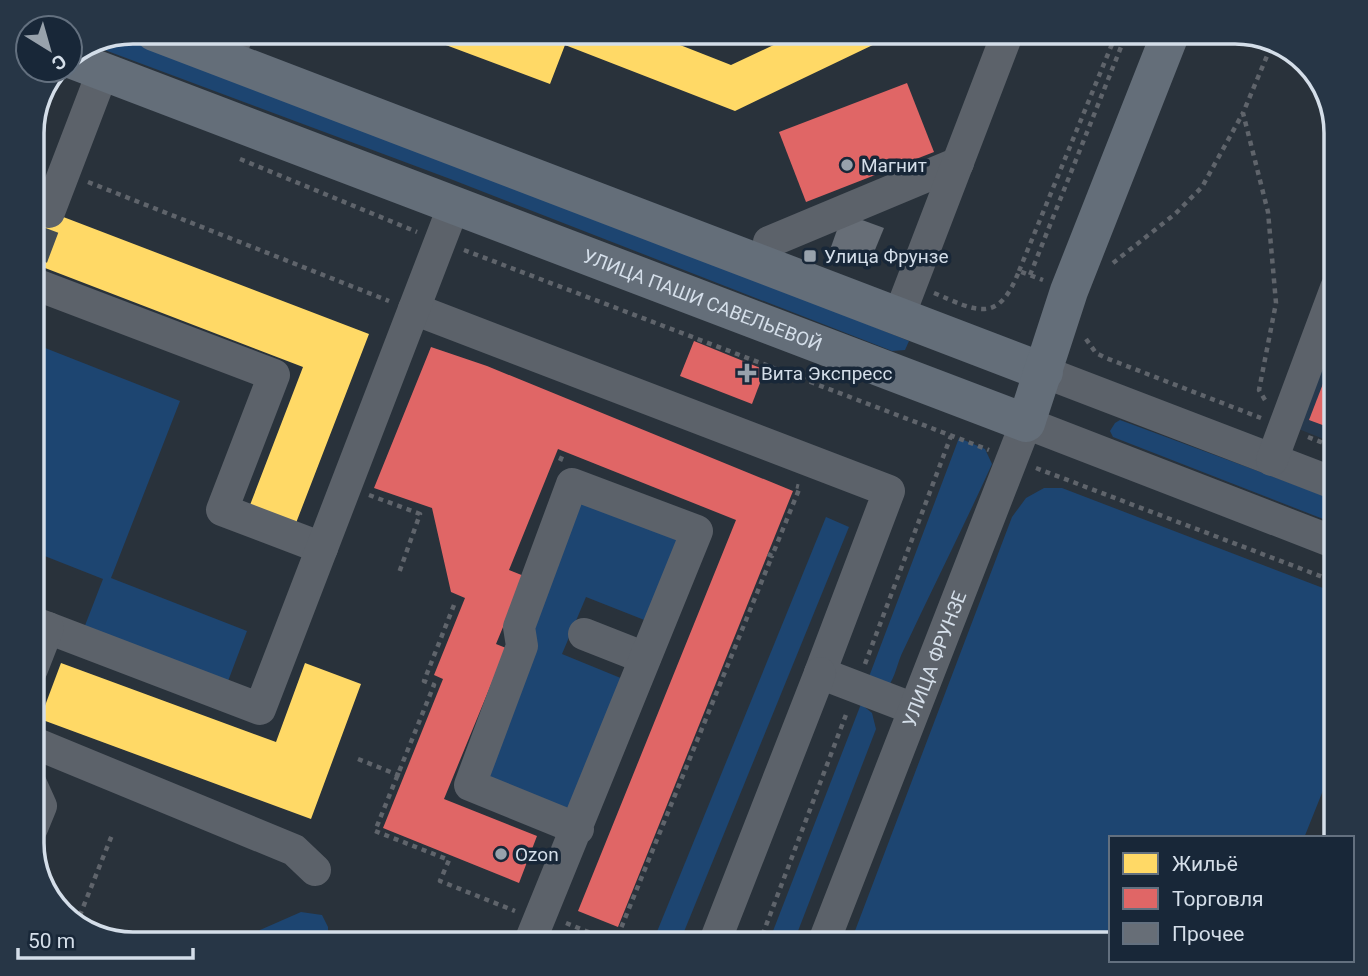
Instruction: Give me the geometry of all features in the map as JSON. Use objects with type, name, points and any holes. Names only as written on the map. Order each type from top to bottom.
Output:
[{"type":"main road","name":"УЛИЦА ФРУНЗЕ","points":[[1026,423],[1069,290],[1166,44]]},
{"type":"main road","points":[[233,46],[899,316],[1044,372]]},
{"type":"main road","name":"УЛИЦА ПАШИ САВЕЛЬЕВОЙ","points":[[87,65],[1026,423]]},
{"type":"street","points":[[899,316],[1003,44]]},
{"type":"street","points":[[49,212],[64,172],[87,65]]},
{"type":"street","points":[[769,242],[958,163]]},
{"type":"street","points":[[44,627],[260,709],[454,205]]},
{"type":"street","points":[[44,288],[274,374],[222,510],[322,548]]},
{"type":"street","points":[[414,310],[890,491],[719,932]]},
{"type":"street","points":[[1272,460],[1324,319]]},
{"type":"street","points":[[1044,372],[1324,480]]},
{"type":"street","name":"УЛИЦА ФРУНЗЕ","points":[[828,932],[1026,423]]},
{"type":"street","name":"УЛИЦА ПАШИ САВЕЛЬЕВОЙ","points":[[1026,423],[1324,538]]},
{"type":"street","points":[[534,932],[578,829],[697,531],[572,484],[520,627],[523,646],[470,785],[578,829]]},
{"type":"street","points":[[584,634],[645,658]]},
{"type":"street","points":[[820,673],[915,709]]},
{"type":"street","points":[[44,747],[294,850],[315,870]]},
{"type":"path","points":[[1019,271],[1112,44]]},
{"type":"path","points":[[1030,275],[1122,44]]},
{"type":"path","points":[[1106,273],[1126,251],[1175,214],[1202,187],[1243,113],[1269,51]]},
{"type":"path","points":[[1243,113],[1268,212],[1276,303],[1259,390],[1283,427]]},
{"type":"path","points":[[234,157],[440,242],[1324,577]]},
{"type":"path","points":[[64,172],[414,310]]},
{"type":"path","points":[[619,932],[770,555],[800,487],[788,482]]},
{"type":"path","points":[[367,487],[365,494],[420,514],[400,573]]},
{"type":"path","points":[[454,605],[424,681],[434,685],[400,776],[375,831],[449,860],[440,881],[518,912]]},
{"type":"path","points":[[358,759],[400,776]]},
{"type":"path","points":[[80,915],[112,835]]},
{"type":"path","points":[[571,911],[566,923],[588,932]]},
{"type":"shaded area","points":[[154,44],[459,159],[909,341],[905,350],[892,351],[453,180],[103,49],[115,45]]},
{"type":"shaded area","points":[[44,348],[180,401],[111,578],[247,631],[222,697],[79,641],[103,579],[44,556]]},
{"type":"shaded area","points":[[1324,357],[1324,439],[1296,428]]},
{"type":"shaded area","points":[[1120,420],[1324,496],[1324,519],[1113,437],[1110,431]]},
{"type":"shaded area","points":[[959,438],[985,449],[992,464],[890,684],[887,688],[867,682]]},
{"type":"shaded area","points":[[1044,488],[1062,488],[1324,588],[1324,788],[1305,836],[1109,836],[1109,932],[855,932],[1012,517],[1026,498]]},
{"type":"shaded area","points":[[577,494],[686,538],[652,623],[586,597],[562,654],[628,681],[573,819],[479,780],[527,626]]},
{"type":"shaded area","points":[[826,517],[849,527],[684,932],[657,932]]},
{"type":"shaded area","points":[[861,704],[872,713],[876,729],[798,932],[773,932]]},
{"type":"shaded area","points":[[301,912],[322,915],[328,927],[328,932],[259,932]]},
{"type":"building: Жильё","points":[[443,44],[678,44],[731,65],[776,44],[875,44],[735,111],[565,45],[550,84]]},
{"type":"building: Жильё","points":[[44,210],[369,334],[296,523],[250,505],[303,367],[44,268]]},
{"type":"building: Жильё","points":[[61,663],[276,742],[305,663],[361,684],[311,819],[44,720],[44,708]]},
{"type":"building: Торговля","points":[[907,83],[934,152],[806,202],[779,132]]},
{"type":"building: Торговля","points":[[694,341],[765,370],[752,404],[680,376]]},
{"type":"building: Торговля","points":[[431,347],[487,366],[793,491],[618,927],[578,911],[736,520],[558,449],[509,570],[524,576],[496,644],[506,648],[444,799],[537,836],[519,883],[383,828],[443,679],[434,675],[465,598],[451,592],[432,508],[374,488]]},
{"type":"building: Торговля","points":[[1324,381],[1324,426],[1309,420]]},
{"type":"building: Прочее","points":[[843,213],[884,228],[870,262],[831,247]]},
{"type":"tunnel","points":[[44,225],[49,212]]},
{"type":"place","name":"Магнит","points":[[847,165]]},
{"type":"place","name":"Улица Фрунзе","points":[[810,256]]},
{"type":"place","name":"Вита Экспресс","points":[[747,373]]},
{"type":"place","name":"Ozon","points":[[501,854]]}]
